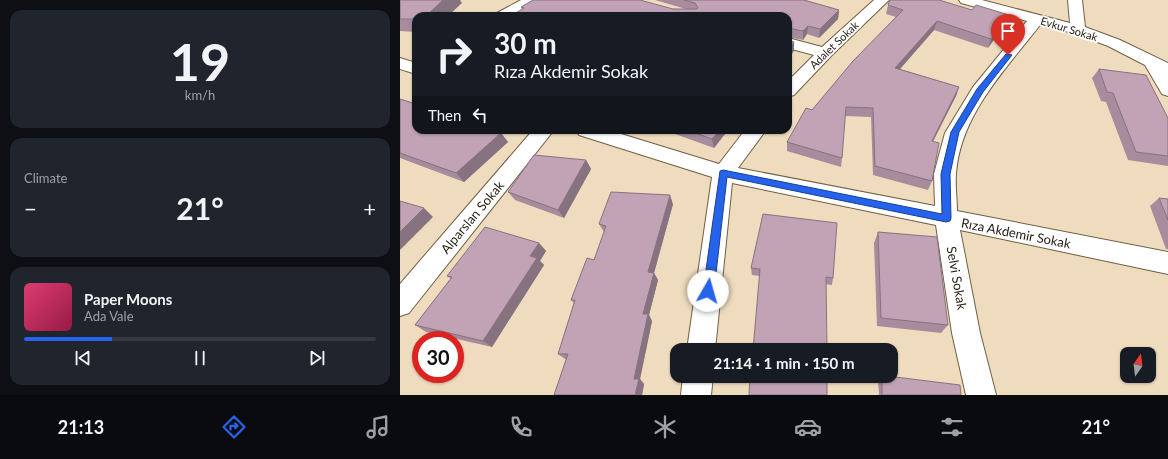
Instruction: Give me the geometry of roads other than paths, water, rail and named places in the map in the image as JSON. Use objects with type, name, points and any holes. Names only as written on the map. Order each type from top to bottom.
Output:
[{"type":"street","points":[[509,12],[531,0]]},
{"type":"street","name":"Adalet Sokak","points":[[792,87],[825,53],[882,0]]},
{"type":"street","name":"Evkur Sokak","points":[[966,0],[1078,30],[1114,43],[1168,70]]},
{"type":"street","points":[[1075,0],[1078,30]]},
{"type":"street","name":"Selvi Sokak","points":[[981,395],[966,333],[946,218],[945,174],[955,132],[980,91],[1037,19]]},
{"type":"street","points":[[792,44],[825,53]]},
{"type":"street","points":[[1152,63],[1168,90]]},
{"type":"street","name":"Alparslan Sokak","points":[[400,304],[541,134]]},
{"type":"street","name":"Rıza Akdemir Sokak","points":[[599,134],[723,173],[1168,263]]},
{"type":"street","points":[[702,343],[723,173],[753,134]]},
{"type":"street","points":[[696,395],[697,383]]}]
